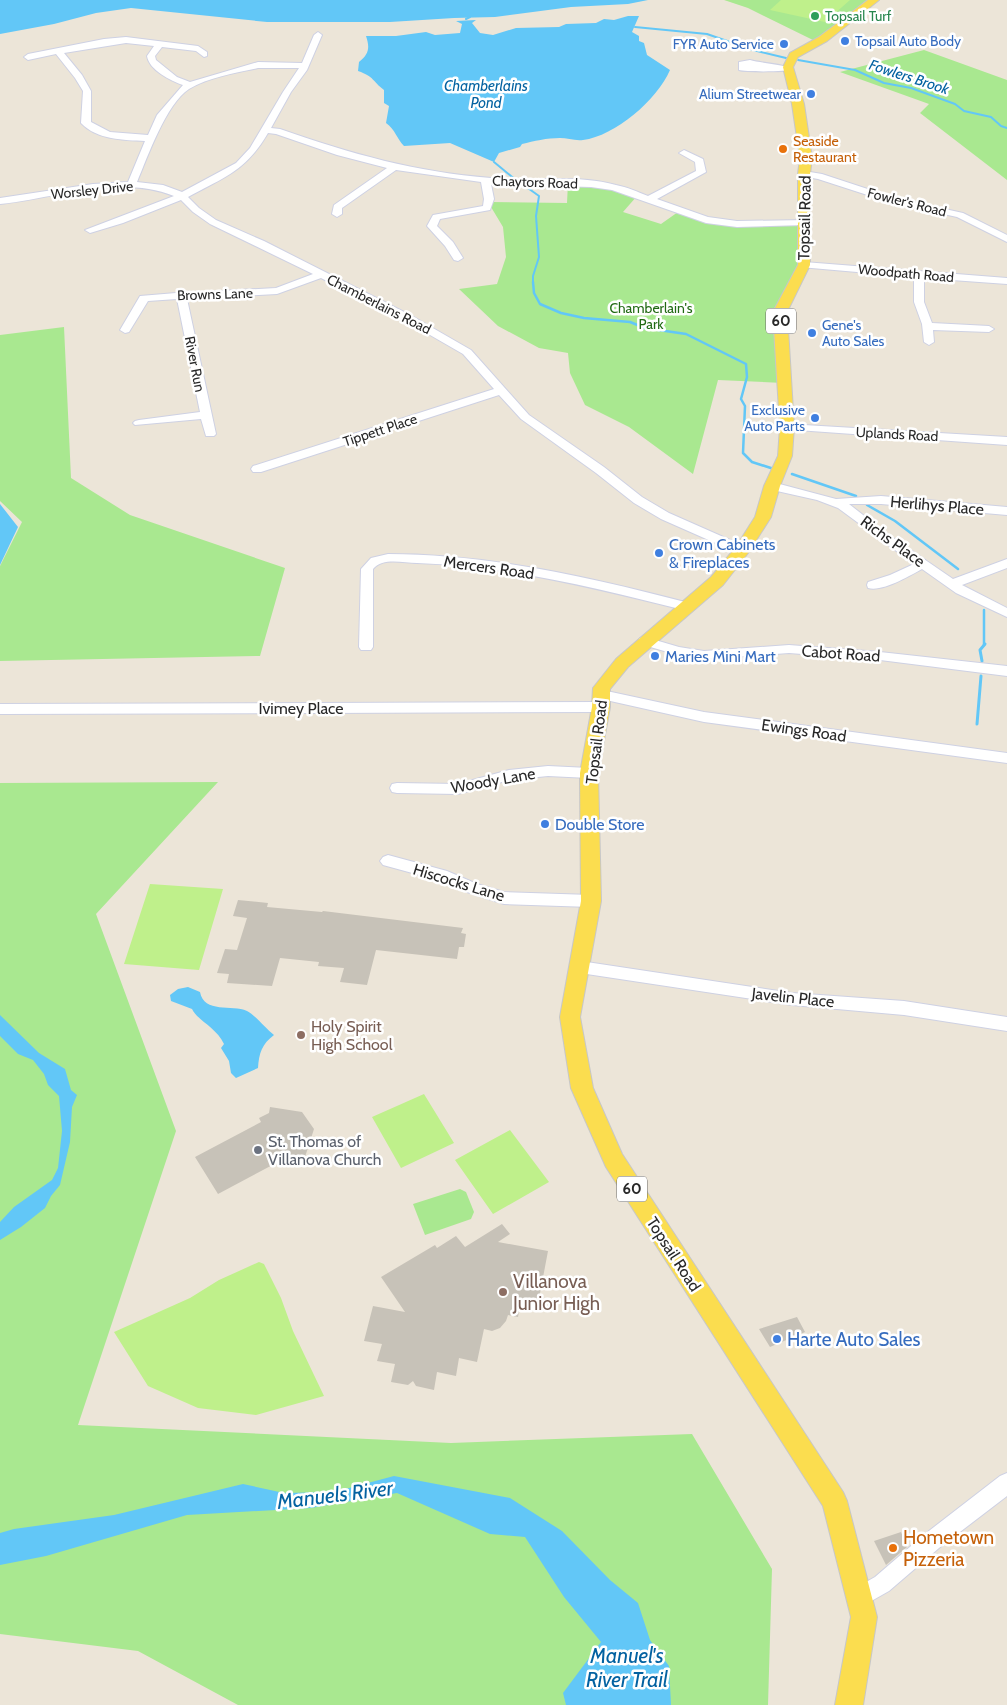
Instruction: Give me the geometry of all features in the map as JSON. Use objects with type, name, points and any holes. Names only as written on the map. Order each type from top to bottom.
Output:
[{"type":"main road","points":[[789,69],[794,55],[824,39],[874,0]]},
{"type":"main road","name":"Topsail Road","points":[[789,69],[798,104],[806,158],[804,174],[804,265],[780,312],[787,427],[785,456],[772,486],[762,517],[742,550],[717,580],[688,607],[645,641],[622,663],[602,688],[589,773],[591,901],[570,1016],[582,1088],[614,1160],[834,1501],[864,1617],[849,1705]]},
{"type":"street","points":[[90,230],[120,221],[182,196],[239,165],[256,146],[266,130],[304,66],[318,35]]},
{"type":"street","points":[[28,57],[104,42],[126,40],[198,49],[204,54]]},
{"type":"street","points":[[161,43],[151,56],[152,61],[174,79],[191,85]]},
{"type":"street","points":[[58,51],[87,91],[86,123],[94,130],[115,136],[151,138]]},
{"type":"street","points":[[131,185],[160,117],[184,88],[241,68],[258,65],[304,66]]},
{"type":"street","points":[[764,67],[789,69]]},
{"type":"street","name":"Chaytors Road","points":[[266,130],[340,153],[394,167],[485,180],[592,184],[614,187],[706,220],[738,224],[804,222]]},
{"type":"street","points":[[648,200],[701,172],[700,161],[684,153]]},
{"type":"street","points":[[337,214],[337,207],[394,167]]},
{"type":"street","name":"Fowler's Road","points":[[804,174],[819,176],[892,200],[962,216],[1007,239]]},
{"type":"street","points":[[458,258],[449,244],[432,226],[436,217],[487,208],[489,200],[485,180]]},
{"type":"street","name":"Worsley Drive","points":[[0,202],[93,188],[131,185],[148,185],[171,190],[182,196]]},
{"type":"street","name":"Chamberlains Road","points":[[182,196],[196,210],[213,222],[260,243],[408,318],[467,352],[532,422],[638,500],[664,516],[742,550]]},
{"type":"street","name":"Woodpath Road","points":[[804,265],[1007,281]]},
{"type":"street","name":"Browns Lane","points":[[125,330],[144,298],[182,294],[199,295],[277,291],[322,274]]},
{"type":"street","points":[[919,274],[919,302],[927,326],[929,342]]},
{"type":"street","name":"River Run","points":[[182,294],[210,434]]},
{"type":"street","points":[[927,326],[989,329]]},
{"type":"street","name":"Tippett Place","points":[[257,469],[502,390]]},
{"type":"street","points":[[140,423],[205,415]]},
{"type":"street","name":"Uplands Road","points":[[787,427],[1007,441]]},
{"type":"street","name":"Richs Place","points":[[772,486],[837,502],[851,510],[876,532],[952,584],[981,601],[1007,613]]},
{"type":"street","name":"Herlihys Place","points":[[837,502],[881,500],[1007,511]]},
{"type":"street","name":"Mercers Road","points":[[366,646],[367,569],[372,563],[380,560],[430,559],[548,575],[688,607]]},
{"type":"street","points":[[952,584],[1007,563]]},
{"type":"street","points":[[873,585],[895,578],[923,564]]},
{"type":"street","name":"Cabot Road","points":[[645,641],[704,655],[789,649],[880,656],[1007,671]]},
{"type":"street","name":"Ivimey Place","points":[[0,709],[601,701]]},
{"type":"street","name":"Ewings Road","points":[[601,701],[704,717],[1007,758]]},
{"type":"street","name":"Woody Lane","points":[[397,788],[458,789],[509,776],[548,771],[589,773]]},
{"type":"street","name":"Hiscocks Lane","points":[[388,861],[442,875],[472,888],[504,898],[591,901]]},
{"type":"street","name":"Javelin Place","points":[[580,967],[792,999],[904,1008],[1007,1024]]},
{"type":"street","points":[[859,1597],[882,1584],[932,1541],[1007,1483]]},
{"type":"green space","points":[[724,0],[867,0],[815,41],[748,8]]},
{"type":"green space","name":"Topsail Turf","points":[[781,0],[850,0],[825,22],[770,10]]},
{"type":"green space","points":[[924,50],[1007,80],[1007,180],[920,113],[929,104],[840,72]]},
{"type":"green space","name":"Chamberlain's Park","points":[[568,183],[591,184],[637,196],[623,212],[661,224],[678,212],[737,224],[804,222],[804,265],[780,312],[784,383],[718,380],[693,474],[629,427],[585,405],[570,373],[568,353],[539,348],[498,326],[459,289],[497,284],[506,257],[503,227],[488,202],[567,203]]},
{"type":"green space","points":[[64,327],[71,478],[130,515],[285,568],[260,656],[0,661],[0,566],[22,522],[0,501],[0,335]]},
{"type":"green space","points":[[218,782],[96,914],[176,1131],[78,1425],[451,1443],[692,1434],[772,1569],[768,1705],[238,1705],[138,1651],[0,1634],[0,783]]},
{"type":"green space","points":[[150,884],[223,889],[199,970],[124,964]]},
{"type":"green space","points":[[424,1094],[454,1143],[401,1168],[372,1117]]},
{"type":"green space","points":[[510,1130],[549,1182],[493,1214],[455,1160]]},
{"type":"green space","points":[[460,1189],[466,1192],[474,1212],[471,1219],[425,1235],[413,1204]]},
{"type":"green space","points":[[259,1262],[264,1264],[281,1298],[293,1331],[324,1396],[256,1415],[198,1408],[148,1386],[114,1332],[190,1298],[219,1280]]},
{"type":"water","points":[[0,0],[648,0],[628,4],[571,7],[495,17],[390,22],[267,22],[131,8],[96,13],[54,24],[0,34]]},
{"type":"water","name":"Chamberlains Pond","points":[[628,16],[639,16],[632,32],[639,36],[639,41],[644,43],[647,55],[670,70],[664,81],[645,104],[621,124],[595,137],[583,140],[550,139],[522,144],[520,147],[499,153],[494,162],[450,143],[404,146],[392,128],[386,123],[389,106],[384,103],[384,90],[371,77],[358,71],[359,62],[368,50],[366,36],[396,36],[426,32],[435,35],[460,33],[462,24],[456,21],[476,20],[472,23],[480,33],[493,35],[516,28],[559,27],[566,24],[596,23],[604,19],[614,20]]},
{"type":"water","points":[[0,504],[18,527],[0,565]]},
{"type":"water","points":[[188,987],[200,992],[203,999],[213,1006],[247,1011],[274,1035],[262,1049],[258,1068],[236,1078],[231,1073],[229,1061],[221,1048],[224,1044],[221,1038],[192,1009],[171,1001],[170,995],[178,989]]},
{"type":"water","points":[[0,1015],[39,1053],[65,1069],[71,1090],[77,1095],[72,1107],[70,1142],[60,1185],[51,1196],[45,1208],[21,1227],[0,1240],[0,1222],[14,1207],[52,1180],[58,1168],[62,1131],[59,1096],[48,1085],[44,1074],[33,1060],[18,1054],[0,1036]]},
{"type":"water","name":"Manuel's River Trail","points":[[394,1476],[510,1498],[562,1531],[610,1580],[638,1603],[650,1640],[669,1666],[671,1705],[566,1705],[563,1693],[601,1642],[564,1597],[525,1537],[490,1534],[397,1493],[311,1508],[187,1515],[46,1556],[0,1565],[0,1533],[14,1529],[114,1515],[243,1484],[284,1493],[334,1492]]},
{"type":"building","name":"Holy Spirit High School","points":[[238,900],[268,903],[267,907],[323,911],[463,928],[461,933],[466,934],[464,947],[459,947],[457,959],[376,950],[367,985],[340,982],[344,968],[318,966],[319,962],[280,958],[272,986],[227,983],[229,974],[217,973],[225,949],[237,950],[247,918],[233,916]]},
{"type":"building","name":"St. Thomas of Villanova Church","points":[[270,1107],[302,1112],[314,1129],[305,1157],[297,1156],[282,1164],[280,1161],[218,1194],[195,1157],[261,1122],[259,1118],[269,1113]]},
{"type":"building","name":"Villanova Junior High","points":[[502,1224],[510,1234],[498,1242],[548,1251],[538,1304],[521,1301],[518,1317],[508,1315],[500,1328],[492,1331],[484,1329],[477,1362],[459,1358],[456,1376],[437,1372],[434,1390],[416,1386],[413,1381],[408,1385],[391,1382],[395,1364],[377,1361],[382,1344],[364,1341],[373,1306],[405,1312],[381,1277],[435,1245],[437,1248],[456,1236],[465,1247]]},
{"type":"building","name":"Harte Auto Sales","points":[[797,1317],[805,1332],[770,1347],[759,1329]]},
{"type":"building","name":"Hometown Pizzeria","points":[[901,1532],[907,1547],[886,1565],[874,1541]]},
{"type":"waterway","points":[[466,19],[470,17]]},
{"type":"waterway","name":"Fowlers Brook","points":[[635,27],[707,34],[753,50],[786,58]]},
{"type":"waterway","name":"Fowlers Brook","points":[[798,60],[855,70],[884,83],[911,88],[955,104],[964,111],[991,117],[1001,126],[1007,128]]},
{"type":"waterway","points":[[494,162],[517,181]]},
{"type":"waterway","points":[[525,186],[539,196],[536,216],[539,257],[533,282]]},
{"type":"waterway","points":[[533,282],[534,293],[540,304],[561,313],[584,318],[630,322],[645,328],[686,334],[746,364],[747,377],[741,399],[745,406],[743,453],[752,462],[774,469]]},
{"type":"waterway","points":[[792,474],[856,496]]},
{"type":"waterway","points":[[867,505],[895,521],[958,569]]},
{"type":"waterway","points":[[984,610],[984,645]]},
{"type":"waterway","points":[[982,661],[980,650],[985,644]]},
{"type":"waterway","points":[[977,724],[981,676]]},
{"type":"place","name":"Topsail Turf","points":[[815,16]]},
{"type":"place","name":"Topsail Auto Body","points":[[845,41]]},
{"type":"place","name":"FYR Auto Service","points":[[784,44]]},
{"type":"place","name":"Alium Streetwear","points":[[811,94]]},
{"type":"place","name":"Seaside Restaurant","points":[[783,149]]},
{"type":"place","name":"Gene's Auto Sales","points":[[812,333]]},
{"type":"place","name":"Exclusive Auto Parts","points":[[815,418]]},
{"type":"place","name":"Crown Cabinets & Fireplaces","points":[[659,553]]},
{"type":"place","name":"Maries Mini Mart","points":[[655,656]]},
{"type":"place","name":"Double Store","points":[[545,824]]},
{"type":"place","name":"Holy Spirit High School","points":[[301,1035]]},
{"type":"place","name":"St. Thomas of Villanova Church","points":[[258,1150]]},
{"type":"place","name":"Villanova Junior High","points":[[503,1292]]},
{"type":"place","name":"Harte Auto Sales","points":[[777,1339]]},
{"type":"place","name":"Hometown Pizzeria","points":[[893,1548]]},
{"type":"water label","name":"Manuels River","points":[[335,1495]]}]
